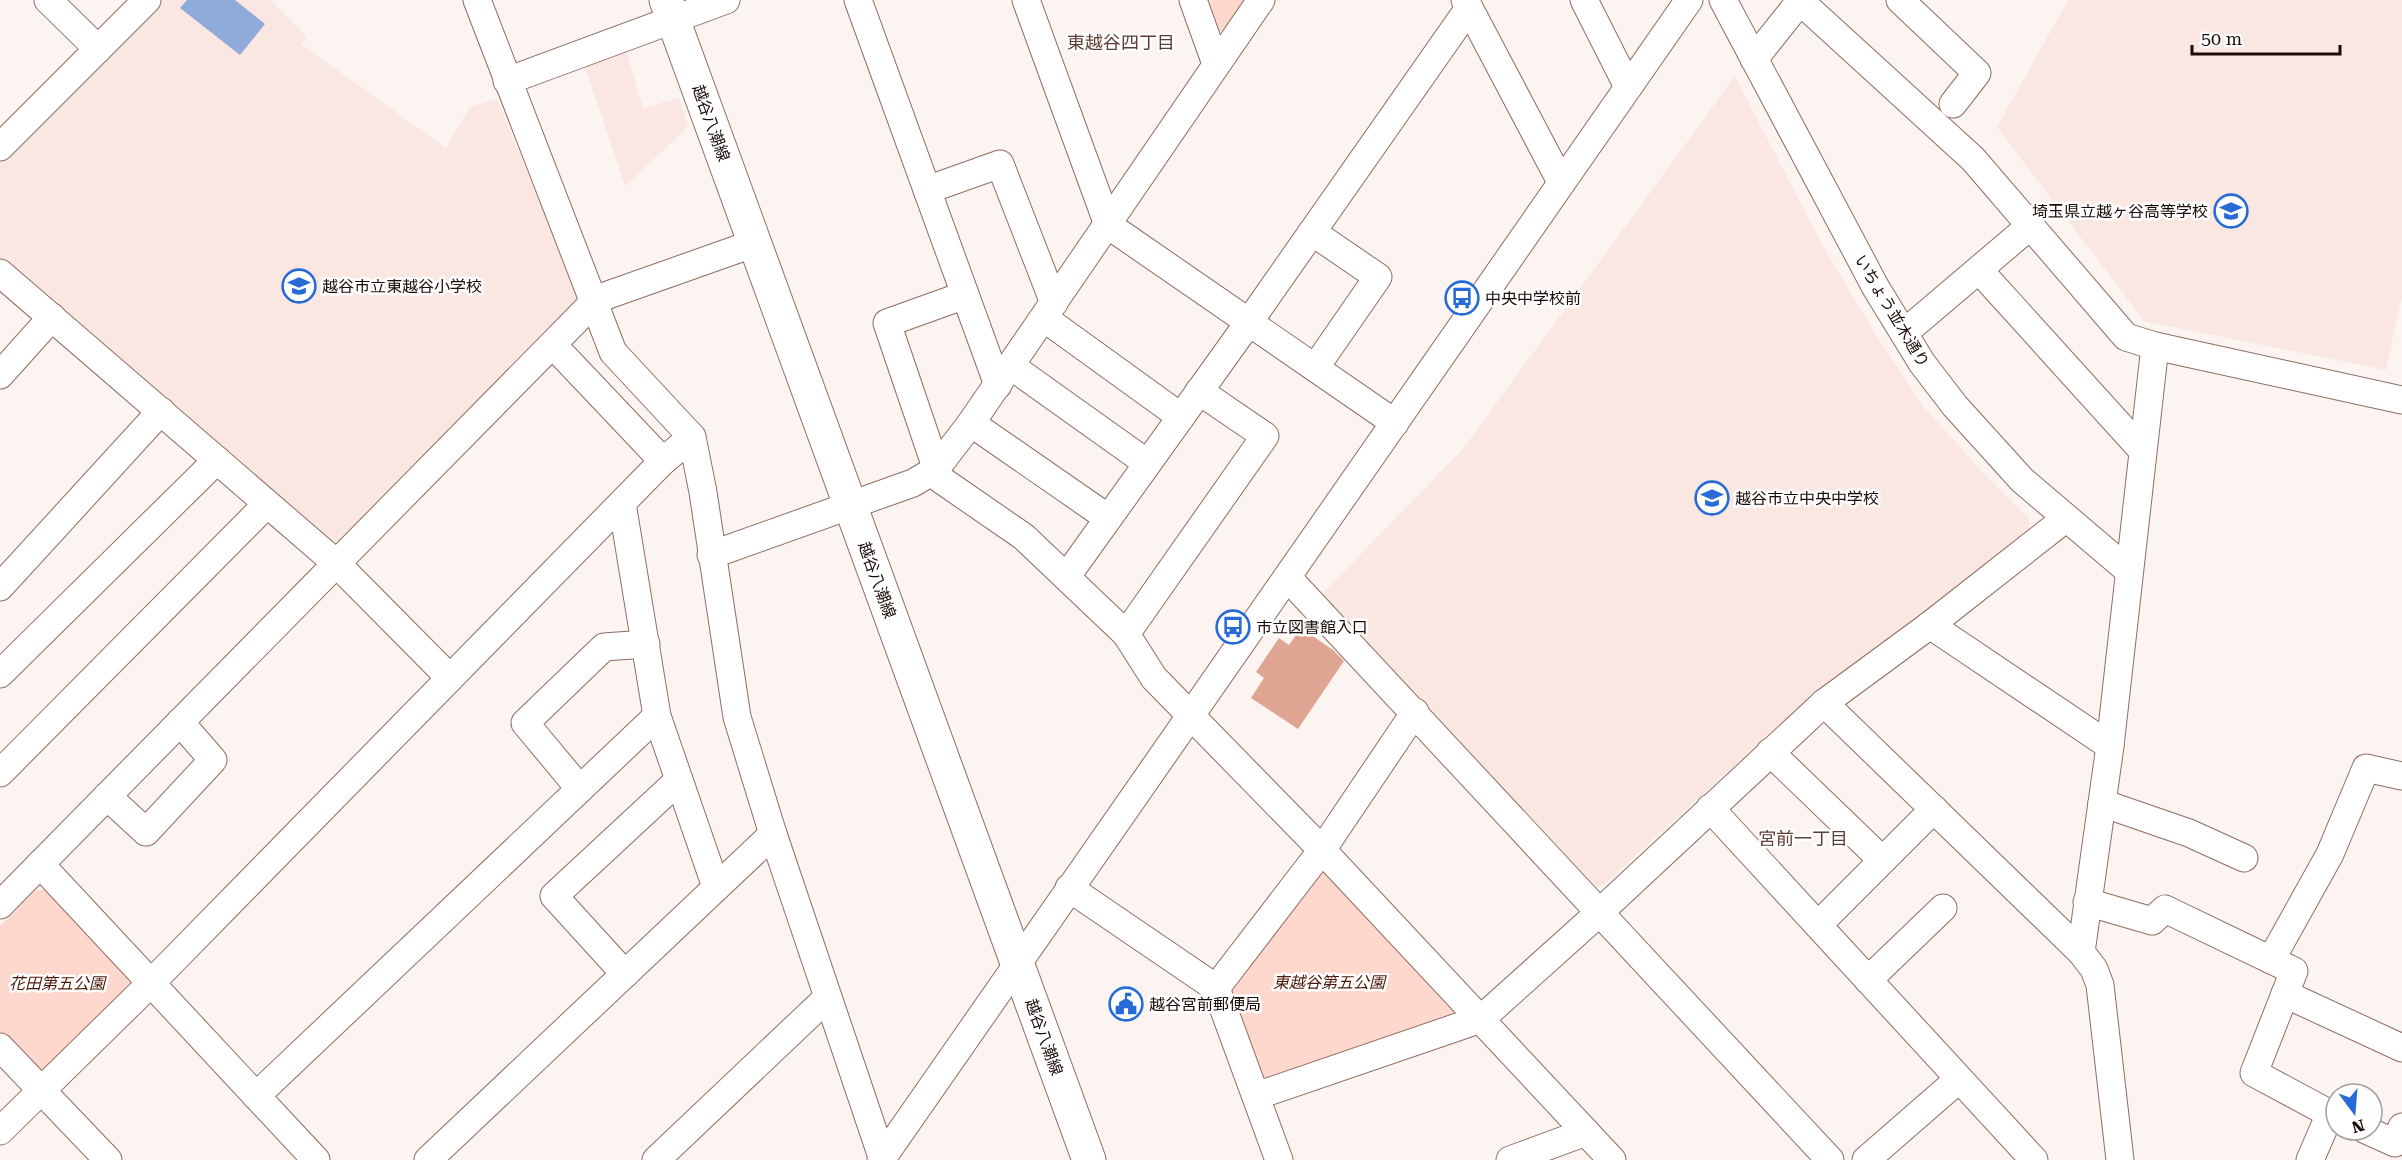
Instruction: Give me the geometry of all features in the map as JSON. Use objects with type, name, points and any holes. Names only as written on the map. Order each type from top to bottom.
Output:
[{"type":"main road","name":"越谷八潮線","points":[[670,10],[1089,1160]]},
{"type":"street","points":[[48,0],[98,49]]},
{"type":"street","points":[[0,147],[147,0]]},
{"type":"street","points":[[477,0],[613,352],[692,437],[697,456],[737,717],[773,834],[882,1159]]},
{"type":"street","points":[[507,81],[670,10],[726,0]]},
{"type":"street","points":[[858,0],[965,295],[1005,375],[1147,463]]},
{"type":"street","points":[[1026,0],[1108,225],[1395,423]]},
{"type":"street","points":[[1193,0],[1216,64]]},
{"type":"street","points":[[711,555],[913,483],[935,470],[1005,375],[1261,0]]},
{"type":"street","points":[[1584,0],[1628,87]]},
{"type":"street","points":[[882,1159],[1689,0]]},
{"type":"street","name":"いちょう並木通り","points":[[1723,0],[1876,288],[1922,363],[1986,442],[2022,480],[2129,571]]},
{"type":"street","points":[[1900,0],[1977,73],[1953,104]]},
{"type":"street","points":[[1754,59],[1801,1],[1973,159],[2126,338],[2402,400]]},
{"type":"street","points":[[1067,576],[1312,232],[1467,4],[1561,182]]},
{"type":"street","points":[[927,190],[999,164],[1049,311],[1180,417]]},
{"type":"street","points":[[1904,333],[2030,226]]},
{"type":"street","points":[[1312,232],[1378,277],[1315,368]]},
{"type":"street","points":[[3,895],[40,864],[594,302],[755,243]]},
{"type":"street","points":[[1979,270],[2142,450]]},
{"type":"street","points":[[0,273],[336,563],[450,678]]},
{"type":"street","points":[[965,295],[886,323],[940,479],[1024,537],[1126,634],[1154,678],[1322,850],[1612,1160]]},
{"type":"street","points":[[0,375],[52,318]]},
{"type":"street","points":[[553,345],[663,461]]},
{"type":"street","points":[[2080,952],[2110,746],[2155,346]]},
{"type":"street","points":[[1126,634],[1265,436],[1199,391]]},
{"type":"street","points":[[0,587],[161,411]]},
{"type":"street","points":[[971,423],[1108,518]]},
{"type":"street","points":[[0,1131],[151,983],[663,461],[692,437]]},
{"type":"street","points":[[0,674],[217,460]]},
{"type":"street","points":[[622,503],[657,716],[716,887]]},
{"type":"street","points":[[0,773],[267,504]]},
{"type":"street","points":[[1256,1096],[1481,1019],[1600,912],[1824,702],[1930,625],[2066,519]]},
{"type":"street","points":[[1288,578],[1830,1160]]},
{"type":"street","points":[[1930,625],[2110,746]]},
{"type":"street","points":[[580,789],[525,723],[604,647],[646,644]]},
{"type":"street","points":[[1824,702],[2080,952],[2094,969],[2100,985],[2114,1156]]},
{"type":"street","points":[[1216,988],[1322,850],[1414,712]]},
{"type":"street","points":[[256,1096],[657,716]]},
{"type":"street","points":[[107,796],[146,832],[213,760],[180,722]]},
{"type":"street","points":[[1770,752],[1882,860]]},
{"type":"street","points":[[2271,960],[2330,854],[2366,768],[2402,776]]},
{"type":"street","points":[[625,974],[554,896],[679,780]]},
{"type":"street","points":[[2102,803],[2189,832],[2244,858]]},
{"type":"street","points":[[1710,808],[2034,1160]]},
{"type":"street","points":[[1818,925],[1934,809]]},
{"type":"street","points":[[428,1160],[773,834]]},
{"type":"street","points":[[40,864],[316,1160]]},
{"type":"street","points":[[1069,888],[1216,988],[1279,1160]]},
{"type":"street","points":[[2087,902],[2152,921],[2165,909],[2294,971],[2254,1073],[2324,1110]]},
{"type":"street","points":[[1868,980],[1943,908]]},
{"type":"street","points":[[2285,994],[2402,1048]]},
{"type":"street","points":[[656,1160],[827,998]]},
{"type":"street","points":[[0,1047],[108,1160]]},
{"type":"street","points":[[1866,1160],[1959,1079]]},
{"type":"street","points":[[2384,1138],[2395,1143],[2402,1127]]},
{"type":"street","points":[[1510,1160],[1586,1132]]},
{"type":"street","points":[[2310,1160],[2324,1133]]},
{"type":"shaded area","name":"越谷市立東越谷小学校","points":[[160,0],[271,0],[307,37],[301,44],[446,148],[470,107],[497,99],[583,307],[336,556],[0,266],[0,157]]},
{"type":"shaded area","name":"埼玉県立越ヶ谷高等学校","points":[[2068,0],[2402,0],[2402,295],[2386,370],[2144,321],[1997,127]]},
{"type":"shaded area","points":[[626,51],[643,108],[679,98],[688,127],[625,186],[584,64]]},
{"type":"shaded area","name":"越谷市立中央中学校","points":[[1735,76],[1817,235],[1869,324],[1923,406],[1988,478],[2029,518],[2030,533],[1811,696],[1601,887],[1589,888],[1322,594],[1463,449]]},
{"type":"green space","points":[[1200,0],[1249,0],[1227,32],[1211,29]]},
{"type":"green space","name":"東越谷第五公園","points":[[1323,863],[1468,1017],[1266,1084],[1227,990]]},
{"type":"green space","name":"花田第五公園","points":[[36,890],[47,890],[131,977],[131,988],[51,1068],[37,1070],[0,1031],[0,926]]},
{"type":"water","points":[[187,0],[235,0],[265,24],[240,55],[180,8]]},
{"type":"building","points":[[1301,628],[1333,650],[1344,661],[1298,729],[1251,698],[1264,678],[1256,672],[1279,638],[1289,645]]},
{"type":"place","name":"埼玉県立越ヶ谷高等学校","points":[[2231,211]]},
{"type":"place","name":"越谷市立東越谷小学校","points":[[299,286]]},
{"type":"place","name":"中央中学校前","points":[[1462,298]]},
{"type":"place","name":"越谷市立中央中学校","points":[[1712,498]]},
{"type":"place","name":"市立図書館入口","points":[[1233,627]]},
{"type":"place","name":"越谷宮前郵便局","points":[[1126,1004]]},
{"type":"district","name":"東越谷四丁目","points":[[1121,42]]},
{"type":"district","name":"宮前一丁目","points":[[1803,838]]}]
